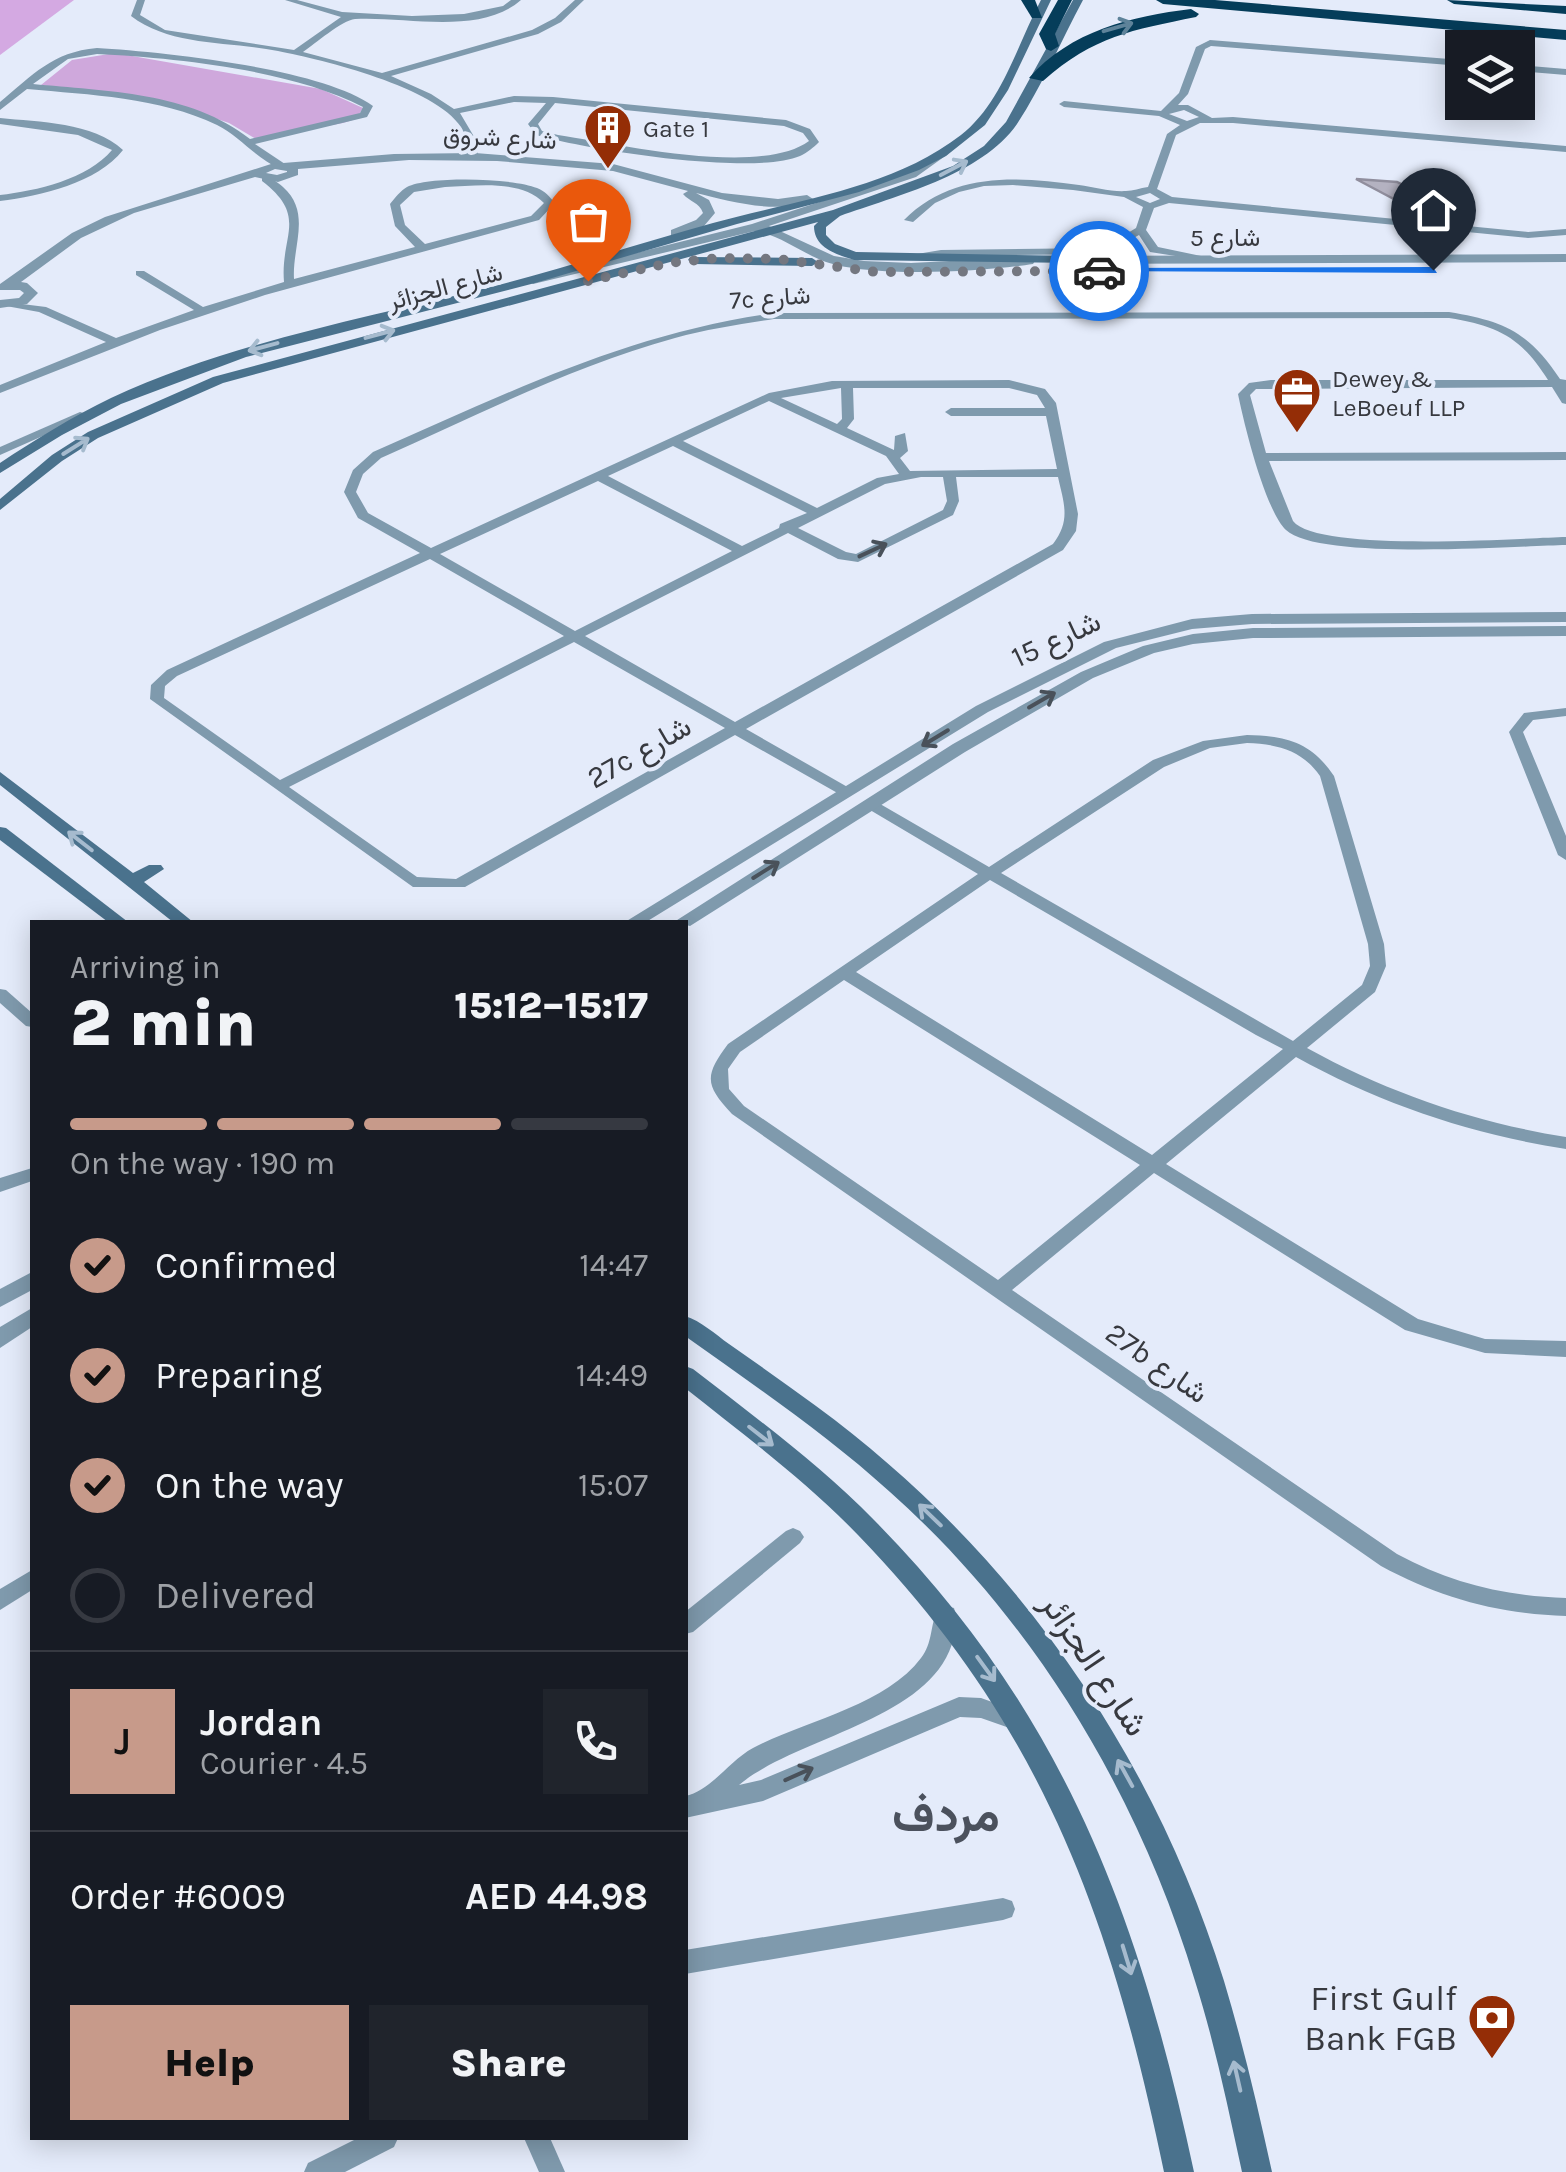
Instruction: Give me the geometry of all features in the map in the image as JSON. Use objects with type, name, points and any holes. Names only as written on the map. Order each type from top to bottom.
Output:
[{"type":"highway","points":[[1028,0],[1037,16]]},
{"type":"highway","points":[[1051,46],[1047,34],[1065,0]]},
{"type":"highway","points":[[1164,0],[1566,35]]},
{"type":"highway","points":[[1249,0],[1566,26]]},
{"type":"highway","points":[[1351,0],[1566,14]]},
{"type":"highway","points":[[1454,0],[1566,14]]},
{"type":"highway","points":[[1037,78],[1074,46],[1125,24],[1220,12],[1319,14]]},
{"type":"main road","name":"شارع الجزائر","points":[[0,468],[84,415],[218,360],[532,280],[824,196],[944,152],[975,128],[990,110],[1046,0]]},
{"type":"main road","name":"شارع الجزائر","points":[[0,506],[75,446],[174,396],[286,359],[579,282],[756,230],[772,230],[837,213],[912,188],[973,158],[1010,124],[1078,0]]},
{"type":"main road","points":[[837,213],[819,230],[831,247],[868,259],[1078,260]]},
{"type":"main road","points":[[579,282],[694,260],[812,262]]},
{"type":"main road","points":[[0,777],[181,920]]},
{"type":"main road","points":[[0,832],[116,920]]},
{"type":"main road","points":[[131,881],[155,869]]},
{"type":"main road","name":"شارع الجزائر","points":[[688,1326],[828,1427],[925,1510],[1005,1594],[1068,1682],[1134,1787],[1182,1894],[1219,2004],[1257,2172]]},
{"type":"main road","points":[[688,1378],[831,1494],[946,1614],[1024,1724],[1079,1828],[1116,1921],[1158,2070],[1179,2172]]},
{"type":"street","points":[[141,0],[135,16],[156,30],[297,52],[382,76],[452,112],[472,137],[473,156]]},
{"type":"street","points":[[289,0],[349,16],[479,15],[507,9],[517,0]]},
{"type":"street","points":[[382,76],[535,32],[558,20],[580,0]]},
{"type":"street","points":[[297,52],[349,16]]},
{"type":"street","points":[[1167,114],[1184,94],[1200,48],[1210,43],[1445,63]]},
{"type":"street","points":[[0,107],[68,56],[104,50],[314,84],[368,106],[364,115],[347,122],[250,142]]},
{"type":"street","points":[[1535,69],[1566,72]]},
{"type":"street","points":[[27,86],[171,106],[221,124],[250,142],[264,171],[284,191]]},
{"type":"street","points":[[1184,94],[1202,114]]},
{"type":"street","points":[[452,112],[514,99],[552,100],[786,123],[807,131],[814,142],[794,157],[750,162],[557,138],[538,132],[533,124],[552,100]]},
{"type":"street","points":[[1064,104],[1564,150]]},
{"type":"street","points":[[1167,114],[1187,124]]},
{"type":"street","points":[[1152,190],[1172,134],[1167,114]]},
{"type":"street","points":[[1172,134],[1202,114]]},
{"type":"street","points":[[0,122],[74,132],[112,144],[118,150],[109,161],[42,191],[0,198]]},
{"type":"street","points":[[532,280],[756,230],[912,176],[944,152]]},
{"type":"street","name":"شارع شروق","points":[[287,171],[473,156],[662,176],[736,202],[767,204],[824,196]]},
{"type":"street","name":"شارع شروق","points":[[287,171],[425,160],[522,162],[593,168],[670,188],[708,206],[708,217],[700,223],[638,247]]},
{"type":"street","points":[[42,309],[29,292],[30,276],[52,256],[118,219],[264,171]]},
{"type":"street","points":[[2,287],[54,249],[110,218],[173,195],[264,171],[287,171],[284,191],[296,231],[289,282]]},
{"type":"street","points":[[909,220],[928,203],[977,182],[1130,195],[1152,190],[1169,200]]},
{"type":"street","points":[[0,389],[111,340],[199,309],[535,218],[546,211],[549,200],[532,190],[504,186],[436,184],[411,189],[397,199],[395,215],[423,248]]},
{"type":"street","points":[[1130,195],[1136,203],[1148,206],[1169,200],[1528,236],[1566,232]]},
{"type":"street","points":[[901,260],[941,252],[1105,252],[1140,230],[1148,206]]},
{"type":"street","name":"شارع 5","points":[[756,230],[812,262],[889,272],[1566,270]]},
{"type":"street","name":"شارع 5","points":[[772,230],[815,255],[856,264],[1566,258]]},
{"type":"street","points":[[1140,230],[1146,244],[1160,253],[1215,259]]},
{"type":"street","points":[[140,273],[199,309]]},
{"type":"street","points":[[2,287],[29,292]]},
{"type":"street","points":[[4,305],[29,292]]},
{"type":"street","points":[[4,305],[42,309],[111,340]]},
{"type":"street","name":"7c شارع","points":[[429,554],[363,515],[352,501],[352,482],[377,455],[640,344],[754,318],[1431,314],[1468,317],[1517,334],[1537,350],[1561,383],[1566,400]]},
{"type":"street","points":[[1561,383],[1271,384],[1253,386],[1244,394],[1283,517],[1293,530],[1327,541],[1566,541]]},
{"type":"street","points":[[839,430],[848,419],[847,385]]},
{"type":"street","points":[[429,554],[769,397],[847,385],[1021,385],[1042,392],[1051,407],[951,412]]},
{"type":"street","points":[[769,397],[894,456],[906,474]]},
{"type":"street","name":"27c شارع","points":[[429,554],[172,673],[158,686],[157,699],[412,882],[443,886],[473,878],[1058,547],[1072,522],[1051,407]]},
{"type":"street","points":[[0,451],[84,415]]},
{"type":"street","points":[[894,456],[902,451],[901,436]]},
{"type":"street","points":[[673,441],[815,512]]},
{"type":"street","points":[[1264,457],[1566,456]]},
{"type":"street","points":[[785,527],[843,556],[858,558],[948,512],[953,501],[949,473]]},
{"type":"street","points":[[279,786],[881,481],[906,474],[1063,473]]},
{"type":"street","points":[[598,476],[739,550]]},
{"type":"street","points":[[429,554],[846,792]]},
{"type":"street","points":[[1410,632],[1405,624],[1408,621],[1483,616]]},
{"type":"street","name":"شارع 15","points":[[637,920],[982,709],[1110,645],[1192,624],[1282,617],[1566,617]]},
{"type":"street","name":"شارع 15","points":[[686,920],[959,748],[1086,675],[1163,645],[1254,633],[1566,631]]},
{"type":"street","points":[[959,748],[996,715],[982,709]]},
{"type":"street","points":[[1566,712],[1538,714],[1517,726],[1516,732],[1566,855]]},
{"type":"street","points":[[998,1290],[1153,1166],[1297,1051],[1361,997],[1378,966],[1376,944],[1328,776],[1315,757],[1271,740],[1228,741],[1172,757],[988,874],[844,972],[1153,1166],[1412,1325],[1485,1346],[1566,1350]]},
{"type":"street","points":[[1543,797],[1566,797]]},
{"type":"street","points":[[870,804],[1297,1051],[1381,1093],[1449,1119],[1566,1143]]},
{"type":"street","name":"27b شارع","points":[[844,972],[725,1058],[719,1068],[720,1090],[738,1110],[1419,1577],[1485,1600],[1566,1607]]},
{"type":"street","points":[[0,994],[30,1020]]},
{"type":"street","points":[[0,1185],[30,1175]]},
{"type":"street","points":[[0,1300],[30,1281]]},
{"type":"street","points":[[0,1340],[30,1318]]},
{"type":"street","points":[[688,1623],[793,1537]]},
{"type":"street","points":[[0,1601],[30,1581]]},
{"type":"street","points":[[696,1804],[760,1756],[920,1678],[943,1648],[946,1614]]},
{"type":"street","points":[[696,1804],[762,1790],[959,1707],[982,1708],[1024,1724]]},
{"type":"street","points":[[688,1962],[1003,1909]]},
{"type":"street","points":[[317,2172],[381,2140]]},
{"type":"street","points":[[537,2140],[552,2172]]},
{"type":"shaded area","points":[[0,0],[74,0],[0,55]]},
{"type":"shaded area","points":[[115,53],[321,89],[363,108],[356,119],[343,123],[256,139],[229,123],[178,106],[41,85],[72,60]]},
{"type":"building","points":[[1356,179],[1397,182],[1447,207],[1422,214]]},
{"type":"way so far","points":[[588,281],[669,263],[720,258],[812,262],[876,272],[1099,271]]},
{"type":"place","name":"Gate 1","points":[[608,170]]},
{"type":"place","name":"Dewey & LeBoeuf LLP","points":[[1297,434]]},
{"type":"place","name":"First Gulf Bank FGB","points":[[1492,2060]]},
{"type":"district","name":"مردف","points":[[946,1814]]},
{"type":"route","points":[[1099,271],[1433,270]]}]
